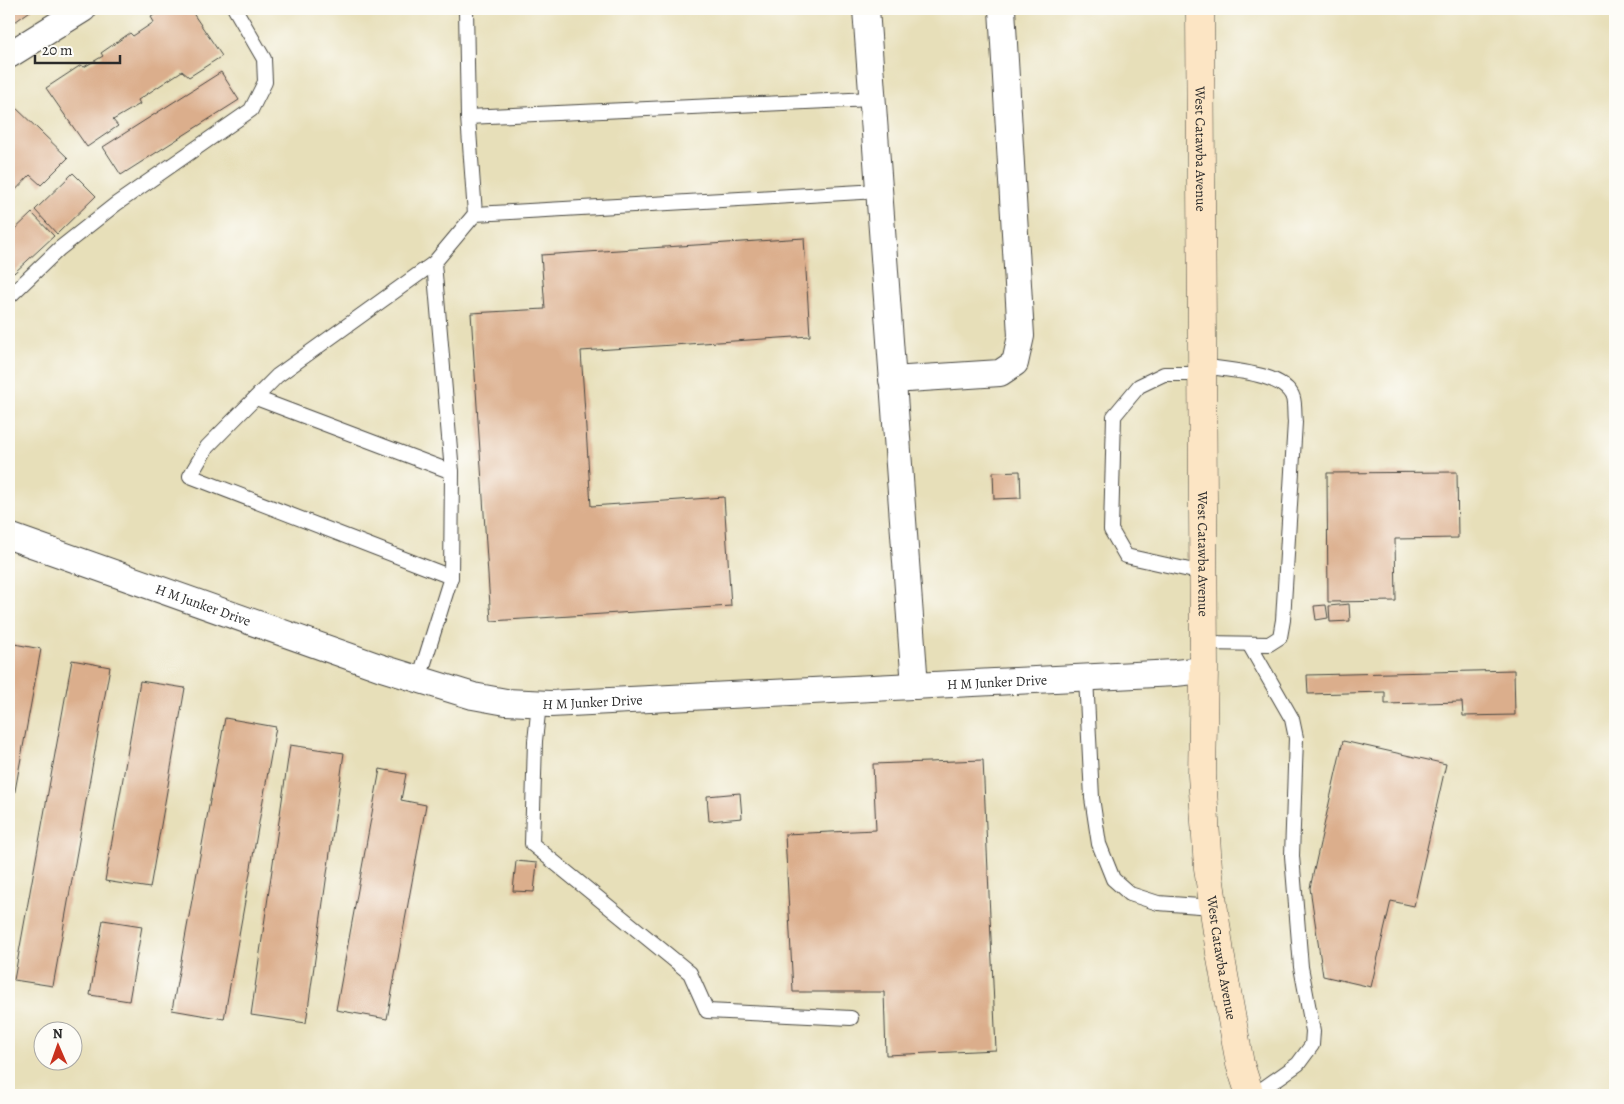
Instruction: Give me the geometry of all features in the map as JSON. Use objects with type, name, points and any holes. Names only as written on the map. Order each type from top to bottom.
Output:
[{"type":"main road","name":"West Catawba Avenue","points":[[1200,9],[1204,657],[1202,775],[1208,868],[1220,953],[1240,1064],[1250,1095]]},
{"type":"street","points":[[9,55],[83,9]]},
{"type":"street","points":[[866,9],[915,686]]},
{"type":"street","points":[[892,380],[1000,372],[1015,363],[1021,336],[1002,9]]},
{"type":"street","name":"H M Junker Drive","points":[[9,536],[382,668],[472,696],[506,702],[539,704],[1086,677],[1204,657]]},
{"type":"lane","points":[[9,297],[59,249],[116,204],[251,110],[265,82],[264,59],[235,9]]},
{"type":"lane","points":[[451,577],[190,476],[207,447],[277,376],[434,263],[475,214],[468,117],[466,9]]},
{"type":"lane","points":[[468,117],[872,99]]},
{"type":"lane","points":[[475,214],[879,191]]},
{"type":"lane","points":[[419,679],[451,577],[452,472],[434,263]]},
{"type":"lane","points":[[1203,573],[1126,556],[1111,530],[1114,416],[1139,386],[1164,374],[1202,370],[1253,374],[1283,384],[1293,398],[1294,431],[1284,620],[1280,637],[1269,644],[1249,644],[1204,657]]},
{"type":"lane","points":[[256,398],[452,472]]},
{"type":"lane","points":[[1249,644],[1292,719],[1296,738],[1292,856],[1301,967],[1313,1031],[1312,1045],[1298,1064],[1254,1095]]},
{"type":"lane","points":[[1086,677],[1092,798],[1099,844],[1113,879],[1130,894],[1158,903],[1213,906]]},
{"type":"lane","points":[[539,704],[532,844],[690,973],[708,1012],[851,1018]]},
{"type":"building","points":[[9,9],[33,9],[12,24],[9,20]]},
{"type":"building","points":[[164,9],[190,9],[222,56],[189,77],[182,71],[138,100],[140,104],[113,120],[118,126],[87,147],[46,88],[81,65],[84,67],[103,56],[101,53],[130,33],[133,36],[154,22],[151,17]]},
{"type":"building","points":[[221,72],[239,100],[121,175],[103,147]]},
{"type":"building","points":[[13,105],[68,158],[41,185],[30,175],[9,197],[9,110]]},
{"type":"building","points":[[73,173],[96,196],[57,234],[35,210]]},
{"type":"building","points":[[32,213],[54,236],[14,273],[9,267],[9,235]]},
{"type":"building","points":[[804,238],[810,336],[581,351],[591,506],[724,497],[731,606],[491,621],[471,313],[545,309],[541,255]]},
{"type":"building","points":[[1020,471],[1021,498],[994,499],[993,472]]},
{"type":"building","points":[[1457,472],[1458,538],[1395,539],[1396,601],[1328,602],[1327,473]]},
{"type":"building","points":[[1349,604],[1350,621],[1330,622],[1329,606]]},
{"type":"building","points":[[1326,605],[1328,618],[1316,620],[1314,606]]},
{"type":"building","points":[[9,643],[41,649],[10,818],[9,818]]},
{"type":"building","points":[[72,660],[110,667],[53,986],[14,980]]},
{"type":"building","points":[[1514,670],[1515,715],[1463,716],[1462,702],[1385,704],[1385,692],[1308,694],[1307,675]]},
{"type":"building","points":[[140,681],[185,688],[150,888],[105,881]]},
{"type":"building","points":[[225,718],[276,727],[224,1019],[172,1010]]},
{"type":"building","points":[[1343,741],[1446,764],[1414,906],[1391,901],[1371,987],[1323,976],[1310,888]]},
{"type":"building","points":[[290,745],[344,753],[306,1023],[251,1015]]},
{"type":"building","points":[[983,760],[996,1050],[886,1055],[884,992],[793,992],[785,834],[876,830],[873,764]]},
{"type":"building","points":[[380,769],[406,774],[401,800],[426,805],[387,1019],[336,1010]]},
{"type":"building","points":[[740,793],[742,818],[709,821],[707,796]]},
{"type":"building","points":[[516,861],[537,863],[534,892],[513,891]]},
{"type":"building","points":[[103,920],[142,926],[129,1001],[90,995]]}]
